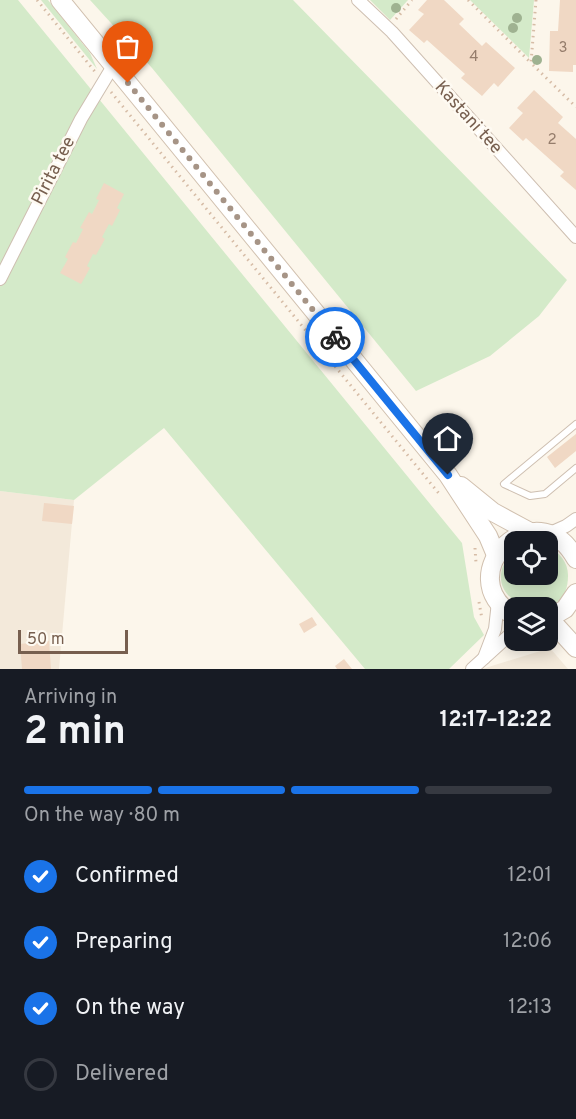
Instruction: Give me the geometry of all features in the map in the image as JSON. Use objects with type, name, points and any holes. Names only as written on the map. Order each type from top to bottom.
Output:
[{"type":"street","points":[[60,0],[448,475],[488,536],[496,555]]},
{"type":"street","name":"Kastani tee","points":[[358,0],[388,28],[576,237]]},
{"type":"street","name":"Pirita tee","points":[[0,279],[51,176],[113,66]]},
{"type":"street","points":[[448,475],[493,512],[535,531]]},
{"type":"street","points":[[544,531],[576,519]]},
{"type":"street","points":[[558,541],[564,543],[576,558]]},
{"type":"street","points":[[504,546],[496,555],[490,574],[493,593],[504,607]]},
{"type":"street","points":[[558,614],[575,599]]},
{"type":"street","points":[[484,658],[495,629],[498,602]]},
{"type":"street","points":[[558,628],[576,648]]},
{"type":"street","points":[[472,669],[504,644]]},
{"type":"lane","points":[[576,424],[504,484],[530,496],[545,494],[576,468]]},
{"type":"path","points":[[37,0],[443,499]]},
{"type":"path","points":[[388,28],[412,0]]},
{"type":"path","points":[[468,0],[576,107]]},
{"type":"path","points":[[531,63],[536,0]]},
{"type":"path","points":[[474,542],[476,564]]},
{"type":"path","points":[[478,597],[480,615],[483,620]]},
{"type":"shaded area","points":[[0,491],[74,500],[59,669],[0,669]]},
{"type":"shaded area","points":[[540,651],[553,651],[568,669],[482,669]]},
{"type":"green space","points":[[0,0],[18,0],[462,543],[474,617],[484,635],[449,669],[365,669],[164,428],[74,500],[0,491]]},
{"type":"green space","points":[[41,0],[48,0],[90,53],[97,69]]},
{"type":"green space","points":[[90,0],[293,0],[567,280],[539,316],[490,356],[416,391],[152,68]]},
{"type":"green space","points":[[370,0],[408,0],[390,20]]},
{"type":"green space","points":[[470,0],[534,0],[529,58]]},
{"type":"green space","points":[[558,553],[565,562],[568,575],[564,594],[558,600],[558,597],[510,597],[502,584],[504,566],[504,585],[558,585]]},
{"type":"building","points":[[427,0],[444,0],[464,19],[459,24],[482,46],[486,42],[515,68],[498,87],[494,83],[482,96],[461,78],[465,74],[427,40],[424,43],[409,30],[424,14],[418,10]]},
{"type":"building","points":[[560,0],[576,0],[576,65],[573,65],[573,72],[549,71],[550,31],[558,31]]},
{"type":"building","points":[[534,90],[563,117],[558,123],[576,139],[576,190],[560,176],[564,172],[526,138],[523,141],[509,128],[523,113],[517,108]]},
{"type":"building","points":[[104,183],[124,194],[117,208],[120,210],[112,226],[109,224],[102,237],[105,239],[96,255],[93,254],[87,266],[90,268],[81,284],[60,273],[68,259],[65,257],[83,229],[80,228],[89,212],[92,214],[99,200],[96,199]]},
{"type":"building","points":[[576,434],[576,451],[555,468],[547,457]]},
{"type":"building","points":[[44,503],[74,506],[72,524],[42,521]]},
{"type":"building","points":[[312,617],[317,625],[304,633],[299,624]]},
{"type":"building","points":[[49,641],[51,669],[22,669],[20,644]]},
{"type":"building","points":[[344,659],[352,669],[337,669],[335,666]]},
{"type":"way so far","points":[[128,83],[335,337]]},
{"type":"route","points":[[335,337],[448,475]]}]
